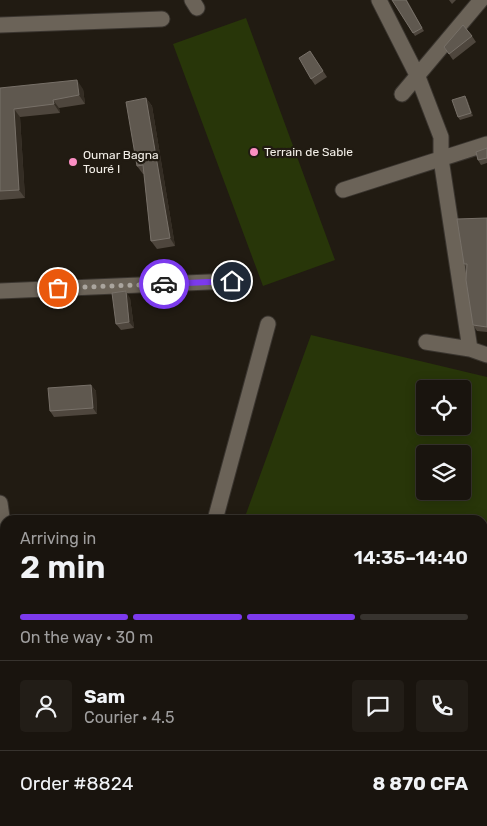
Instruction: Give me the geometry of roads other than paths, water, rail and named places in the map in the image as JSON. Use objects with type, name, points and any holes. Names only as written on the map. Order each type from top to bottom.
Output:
[{"type":"street","points":[[379,0],[418,77],[441,137],[441,159],[470,349]]},
{"type":"street","points":[[402,94],[481,0]]},
{"type":"street","points":[[0,25],[162,19]]},
{"type":"street","points":[[343,190],[487,144]]},
{"type":"street","points":[[0,291],[232,281]]},
{"type":"street","points":[[215,515],[268,324]]},
{"type":"street","points":[[426,342],[470,349],[487,355]]},
{"type":"place","name":"Terrain de Sable","points":[[254,152]]},
{"type":"place","name":"Oumar Bagna Touré I","points":[[73,162]]}]
